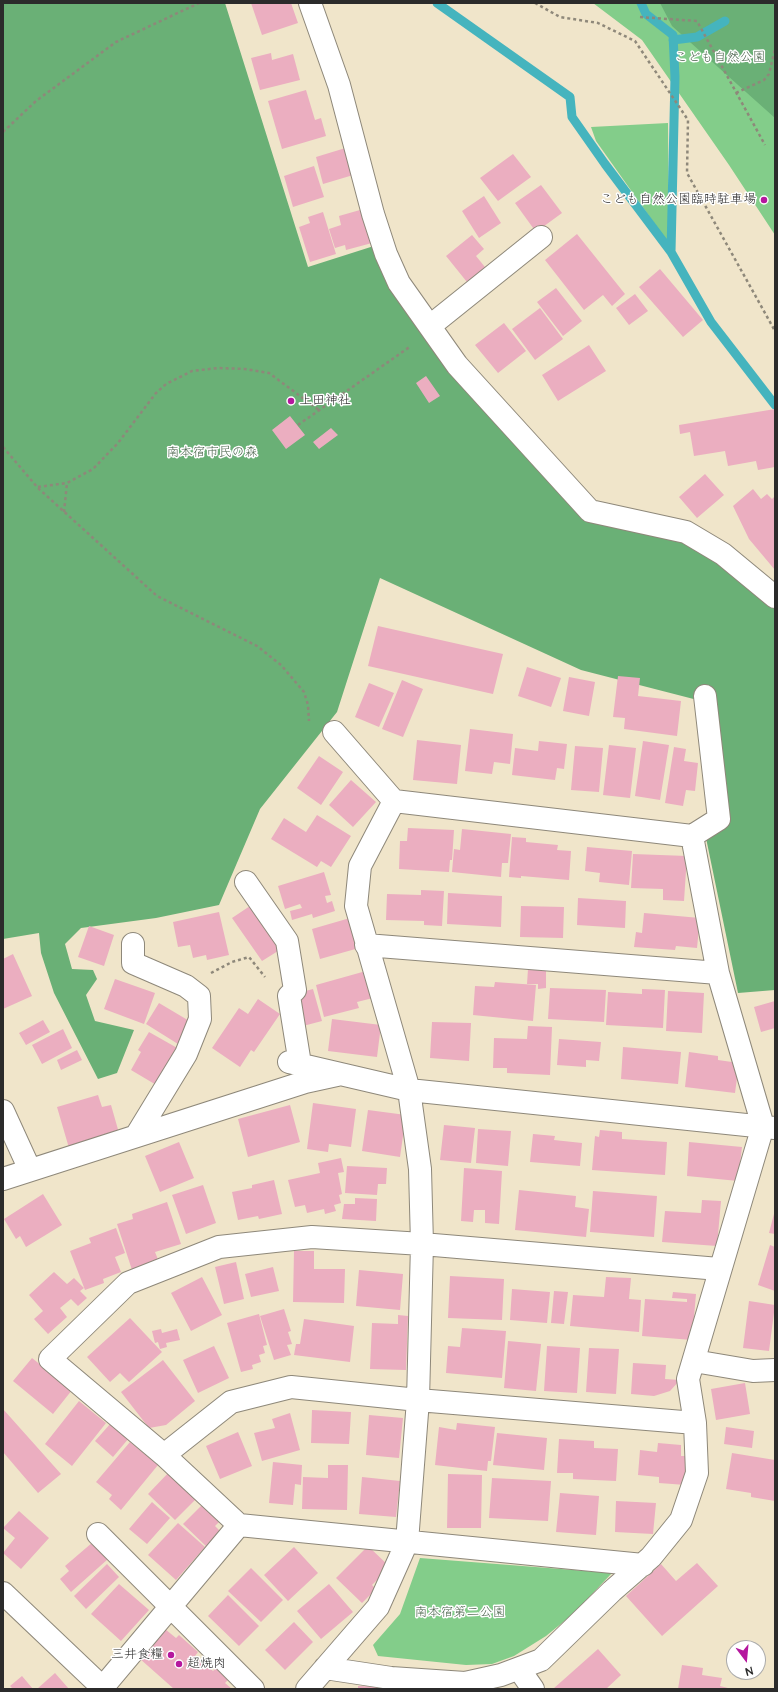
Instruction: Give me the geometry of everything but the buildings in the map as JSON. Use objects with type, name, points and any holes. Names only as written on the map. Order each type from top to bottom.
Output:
[{"type":"street","points":[[310,3],[339,86],[373,214],[386,254],[400,284],[457,365],[590,511],[686,532],[723,554],[775,597]]},
{"type":"street","points":[[430,326],[541,237]]},
{"type":"street","points":[[334,732],[394,801],[692,836],[719,819],[705,696]]},
{"type":"street","points":[[306,1689],[378,1607],[408,1542],[418,1400],[422,1244],[420,1168],[409,1090],[356,906],[360,866],[394,801]]},
{"type":"street","points":[[325,1668],[391,1678],[465,1683],[501,1675],[541,1660],[612,1591],[651,1557],[681,1520],[697,1473],[695,1423],[688,1379],[719,1269],[769,1127],[718,973],[692,836]]},
{"type":"street","points":[[246,882],[287,941],[295,990],[289,996],[295,1063],[409,1090],[769,1127]]},
{"type":"street","points":[[133,944],[133,963],[186,986],[199,996],[200,1019],[186,1054],[136,1136]]},
{"type":"street","points":[[366,945],[718,973]]},
{"type":"street","points":[[3,1179],[305,1082],[342,1074]]},
{"type":"street","points":[[3,1111],[30,1170]]},
{"type":"street","points":[[642,1565],[239,1525],[164,1455],[50,1359],[128,1283],[219,1247],[312,1237],[422,1244],[719,1269]]},
{"type":"street","points":[[694,1361],[753,1371],[775,1370]]},
{"type":"street","points":[[164,1455],[231,1402],[291,1387],[418,1400],[695,1423]]},
{"type":"street","points":[[3,1593],[104,1688],[239,1525]]},
{"type":"street","points":[[98,1534],[254,1689]]},
{"type":"street","points":[[519,1669],[533,1689]]},
{"type":"path","points":[[3,132],[36,101],[116,42],[199,3]]},
{"type":"path","points":[[535,3],[560,17],[598,23],[635,42],[688,120],[687,173],[775,331]]},
{"type":"path","points":[[640,17],[697,20],[765,144]]},
{"type":"path","points":[[736,93],[764,80],[769,74],[775,49]]},
{"type":"path","points":[[298,425],[412,346]]},
{"type":"path","points":[[38,488],[67,483],[93,469],[118,443],[156,392],[166,384],[192,371],[218,368],[245,369],[269,374],[319,410]]},
{"type":"path","points":[[3,447],[38,488],[157,596],[258,646],[281,665],[304,692],[308,705],[310,726]]},
{"type":"path","points":[[64,512],[67,483]]},
{"type":"path","points":[[186,986],[232,962],[249,957],[267,979],[293,977]]},
{"type":"green space","name":"南本宿市民の森","points":[[3,3],[225,3],[308,267],[377,245],[585,519],[686,542],[775,604],[775,990],[738,993],[706,838],[713,704],[581,670],[380,578],[337,712],[260,809],[219,905],[156,918],[81,928],[65,944],[72,969],[93,970],[97,979],[86,995],[95,1021],[134,1030],[117,1073],[98,1079],[54,993],[41,953],[39,933],[3,939]]},
{"type":"green space","name":"こども自然公園","points":[[593,3],[775,3],[775,235],[729,165],[642,40]]},
{"type":"green space","points":[[660,3],[775,3],[775,118],[672,26]]},
{"type":"green space","points":[[668,123],[669,244],[596,141],[591,127]]},
{"type":"green space","name":"南本宿第二公園","points":[[420,1558],[612,1573],[573,1614],[546,1636],[514,1656],[492,1664],[466,1665],[378,1656],[373,1645],[400,1614]]},
{"type":"waterway","points":[[437,3],[570,97],[572,117],[671,252],[711,322],[775,405]]},
{"type":"waterway","points":[[641,3],[646,14],[673,35],[675,77],[671,252]]},
{"type":"waterway","points":[[673,40],[697,37],[725,21]]},
{"type":"place","name":"こども自然公園臨時駐車場","points":[[764,200]]},
{"type":"place","name":"上田神社","points":[[291,401]]},
{"type":"place","name":"三井食糧","points":[[171,1655]]},
{"type":"place","name":"超焼肉","points":[[179,1664]]}]
